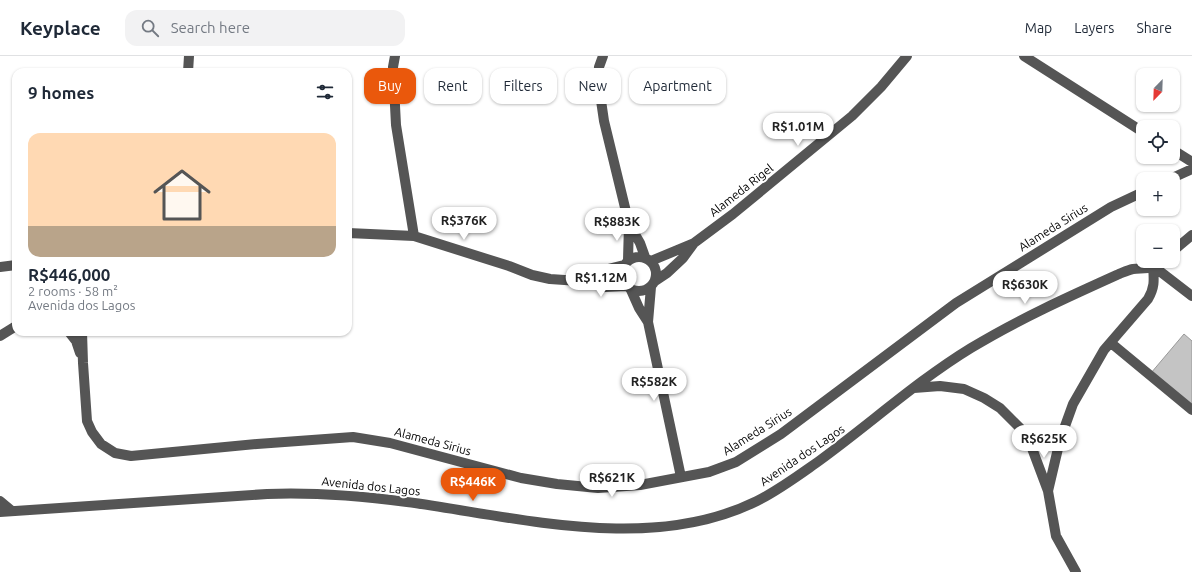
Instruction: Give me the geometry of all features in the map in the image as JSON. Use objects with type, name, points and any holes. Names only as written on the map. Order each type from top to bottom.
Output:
[{"type":"street","points":[[188,68],[189,56]]},
{"type":"street","points":[[395,56],[393,67],[396,125],[414,236]]},
{"type":"street","points":[[603,56],[599,67],[598,80],[604,121],[629,224],[648,259],[655,267],[656,274],[653,284],[648,322],[681,477]]},
{"type":"street","name":"Alameda Rigel","points":[[653,284],[668,273],[694,243],[733,214],[852,116],[881,87],[907,56]]},
{"type":"street","points":[[1024,56],[1136,128]]},
{"type":"street","points":[[1180,154],[1192,162]]},
{"type":"street","points":[[1180,174],[1192,169]]},
{"type":"street","name":"Alameda Sirius","points":[[83,363],[87,421],[92,432],[102,444],[115,453],[131,456],[256,444],[353,437],[390,443],[521,478],[557,484],[598,488],[640,485],[709,472],[736,462],[781,434],[956,303],[1110,207],[1136,195]]},
{"type":"street","points":[[629,224],[626,263],[622,272],[622,280],[629,288],[648,322]]},
{"type":"street","points":[[352,233],[414,236],[509,266],[532,275],[550,279],[579,281],[605,287],[629,288],[638,292],[645,290],[653,284]]},
{"type":"street","points":[[1180,244],[1192,235]]},
{"type":"street","name":"Alameda Rigel","points":[[648,259],[694,243]]},
{"type":"street","points":[[579,281],[604,270],[626,263],[634,257],[648,259]]},
{"type":"street","points":[[0,267],[12,266]]},
{"type":"street","name":"Avenida dos Lagos","points":[[0,512],[303,492],[394,500],[511,519],[605,529],[673,526],[723,515],[756,502],[782,487],[854,435],[914,388],[1004,328],[1049,305],[1126,271],[1139,268]]},
{"type":"street","points":[[1048,491],[1060,440],[1073,404],[1108,347],[1148,299],[1153,290],[1156,268]]},
{"type":"street","points":[[1161,268],[1192,296]]},
{"type":"street","points":[[0,336],[12,328]]},
{"type":"street","points":[[72,336],[76,342],[83,363]]},
{"type":"street","points":[[82,336],[83,363]]},
{"type":"street","points":[[1108,347],[1192,410]]},
{"type":"street","points":[[914,388],[940,386],[964,389],[984,398],[1000,408],[1028,435],[1048,491],[1056,536],[1076,572]]},
{"type":"street","points":[[0,501],[12,511]]},
{"type":"building","points":[[1184,334],[1192,341],[1192,408],[1151,373]]}]
